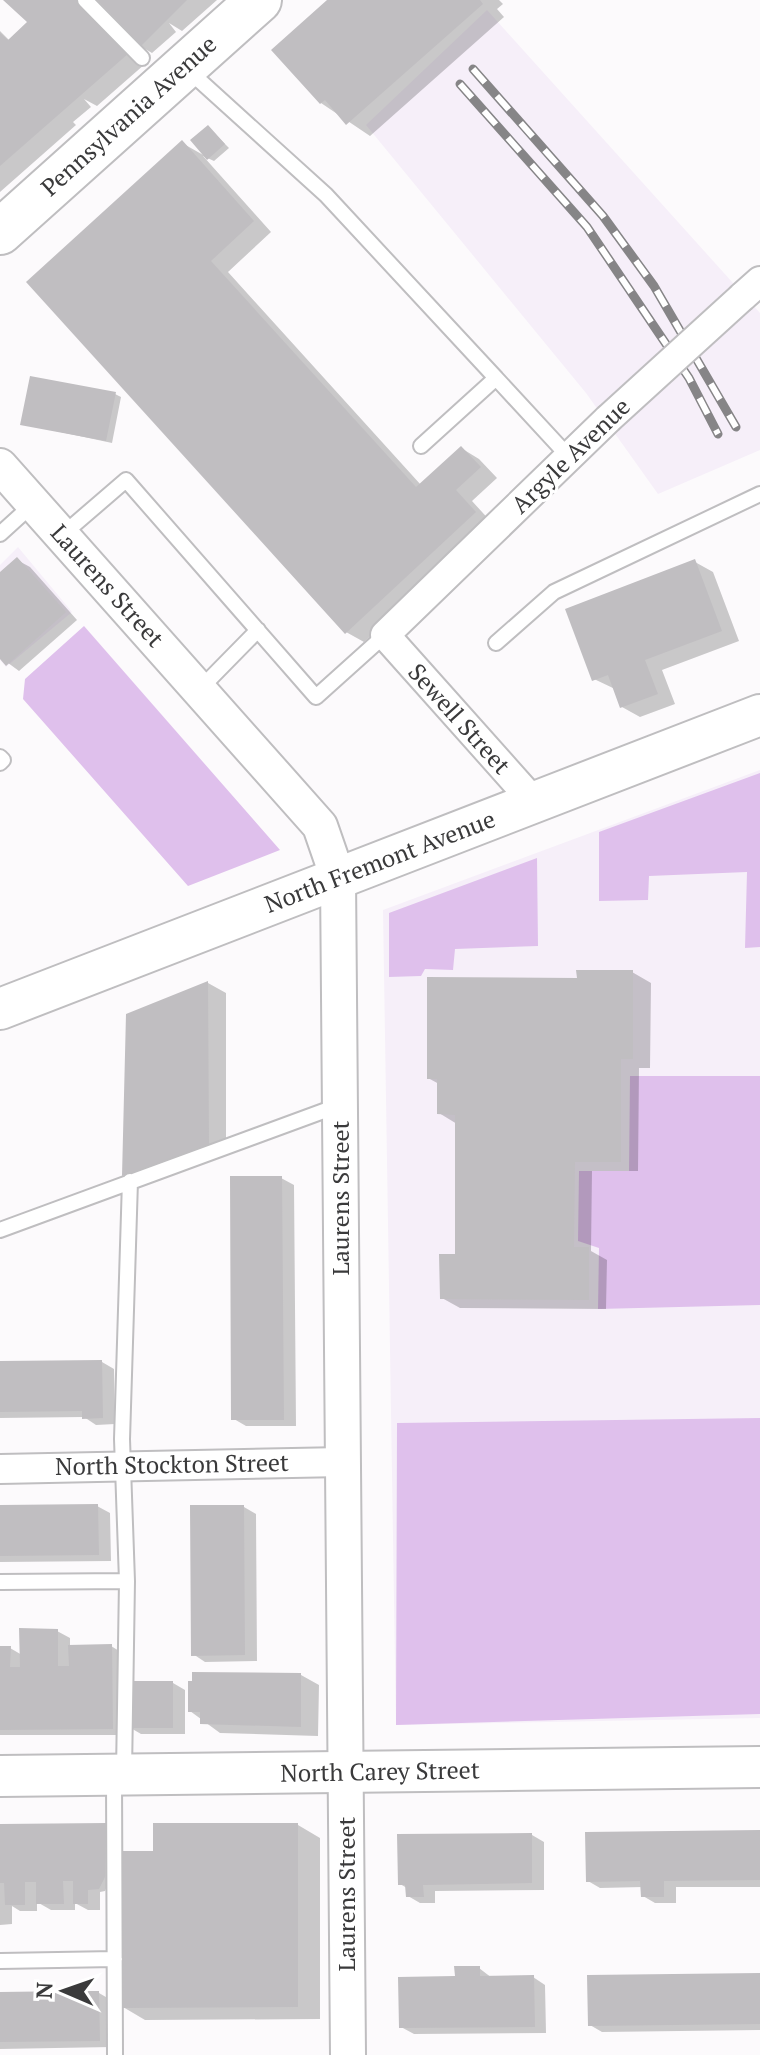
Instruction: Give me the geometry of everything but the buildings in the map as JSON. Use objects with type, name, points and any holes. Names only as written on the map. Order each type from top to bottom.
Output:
[{"type":"main road","name":"Pennsylvania Avenue","points":[[0,232],[259,0]]},
{"type":"main road","name":"North Fremont Avenue","points":[[0,1009],[760,715]]},
{"type":"main road","name":"North Carey Street","points":[[0,1776],[760,1767]]},
{"type":"street","name":"Argyle Avenue","points":[[385,635],[608,419],[751,289]]},
{"type":"street","name":"Laurens Street","points":[[0,466],[320,826],[338,878],[348,2055]]},
{"type":"street","name":"Sewell Street","points":[[385,635],[534,802]]},
{"type":"street","name":"North Stockton Street","points":[[0,1469],[343,1462]]},
{"type":"lane","points":[[85,0],[142,58]]},
{"type":"lane","points":[[184,67],[326,195],[569,457]]},
{"type":"lane","points":[[421,446],[496,378]]},
{"type":"lane","points":[[61,536],[126,480],[316,697],[385,635]]},
{"type":"lane","points":[[496,643],[554,592],[757,495],[760,513]]},
{"type":"lane","points":[[0,534],[34,504]]},
{"type":"lane","points":[[199,690],[258,630]]},
{"type":"lane","points":[[0,757],[3,760],[0,763]]},
{"type":"lane","points":[[0,1230],[341,1105]]},
{"type":"lane","points":[[115,2055],[119,1775],[127,1581],[123,1467],[130,1181]]},
{"type":"lane","points":[[0,1582],[127,1581]]},
{"type":"lane","points":[[0,1961],[115,1959]]},
{"type":"shaded area","points":[[487,10],[760,313],[760,450],[658,494],[586,393],[366,125]]},
{"type":"shaded area","points":[[18,547],[72,612],[6,667],[0,660],[0,565]]},
{"type":"shaded area","points":[[84,626],[280,850],[188,886],[23,699],[25,679]]},
{"type":"shaded area","points":[[760,770],[760,1718],[396,1725],[383,910]]},
{"type":"shaded area","points":[[760,773],[760,947],[745,948],[747,872],[649,876],[648,900],[599,901],[599,832]]},
{"type":"shaded area","points":[[537,858],[538,946],[455,949],[453,970],[425,969],[421,976],[389,977],[389,913]]},
{"type":"shaded area","points":[[630,1076],[760,1076],[760,1305],[598,1309],[599,1248],[578,1241],[579,1171],[629,1171]]},
{"type":"shaded area","points":[[760,1418],[760,1714],[396,1725],[397,1423]]},
{"type":"railway","points":[[473,69],[603,216],[654,286],[736,427]]},
{"type":"railway","points":[[460,84],[587,227],[689,378],[718,434]]}]
